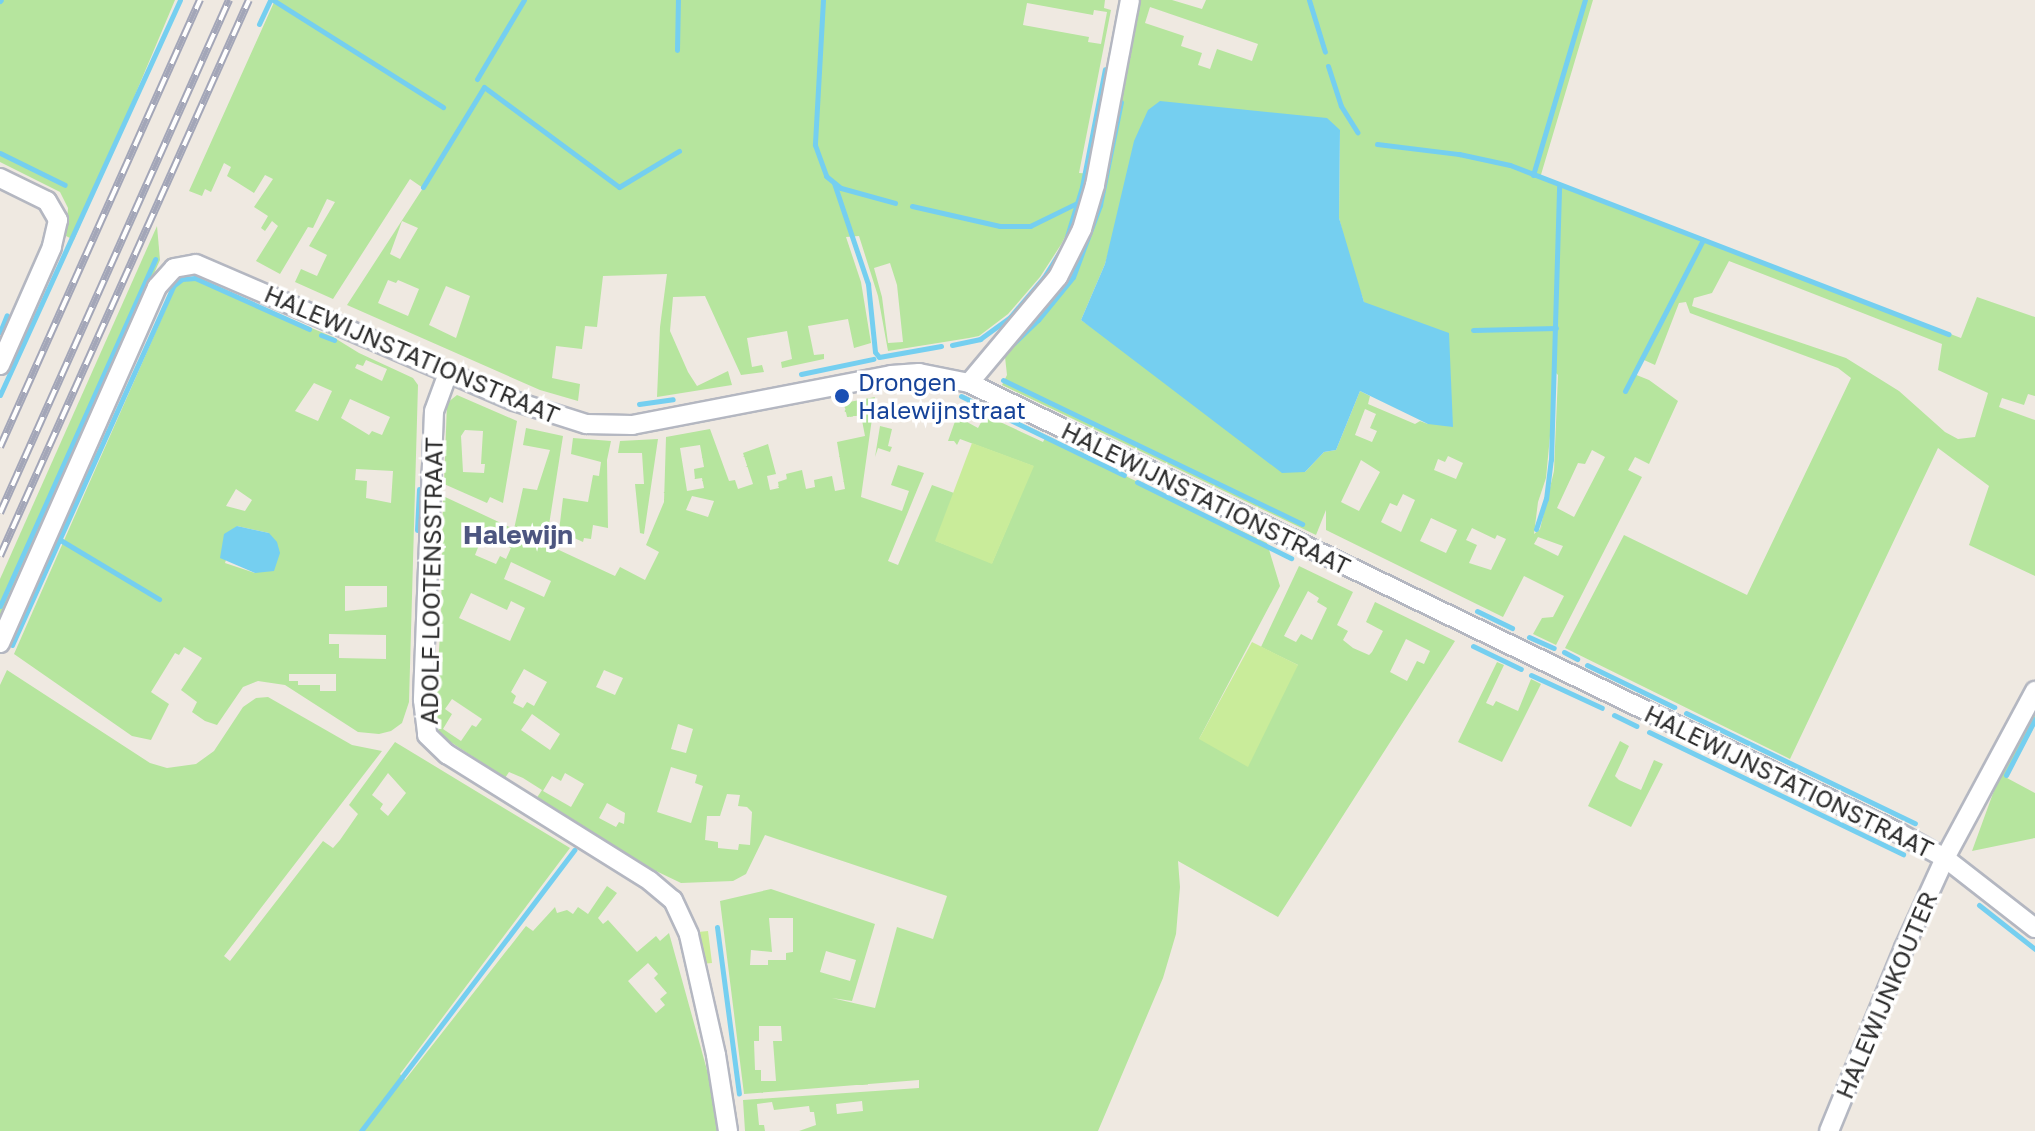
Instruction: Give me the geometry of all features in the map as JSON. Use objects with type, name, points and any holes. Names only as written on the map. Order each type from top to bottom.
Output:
[{"type":"street","points":[[969,383],[1058,277],[1082,229],[1095,185],[1130,0]]},
{"type":"street","points":[[0,178],[47,201],[58,220],[52,247],[0,365]]},
{"type":"street","name":"HALEWIJNSTATIONSTRAAT","points":[[0,643],[157,287],[174,268],[196,264],[559,418],[607,425],[658,420],[891,375],[919,373],[969,383],[1945,858],[2035,928]]},
{"type":"street","name":"ADOLF LOOTENSSTRAAT","points":[[448,373],[434,411],[423,700],[427,735],[447,754],[650,881],[673,900],[689,935],[716,1055],[728,1131]]},
{"type":"street","name":"HALEWIJNKOUTER","points":[[1829,1131],[1904,948],[1945,858],[2035,691]]},
{"type":"green space","points":[[0,0],[175,0],[74,240],[66,236],[68,208],[60,192],[0,162]]},
{"type":"green space","points":[[275,0],[1105,0],[1104,8],[1111,10],[1079,173],[1095,174],[1062,243],[1040,277],[1008,314],[979,336],[888,351],[878,296],[859,236],[846,237],[861,282],[871,343],[854,348],[848,319],[808,326],[814,355],[824,354],[824,359],[782,368],[781,362],[792,359],[787,331],[747,338],[752,367],[762,365],[764,372],[741,375],[705,296],[673,297],[670,331],[697,386],[728,371],[732,385],[657,397],[660,327],[667,274],[603,276],[597,327],[585,326],[582,349],[556,346],[552,378],[580,384],[578,401],[540,390],[347,305],[423,188],[410,179],[333,299],[295,282],[301,269],[317,276],[327,255],[309,246],[335,202],[327,199],[313,228],[308,227],[280,274],[256,261],[278,226],[272,221],[265,231],[261,228],[268,216],[254,207],[273,179],[265,175],[254,193],[227,176],[231,167],[224,163],[211,192],[205,189],[202,196],[189,191]],"holes":[[[1027,3],[1093,15],[1094,10],[1107,12],[1101,44],[1088,42],[1089,37],[1023,25]],[[402,221],[418,228],[400,259],[390,254]],[[890,263],[897,285],[903,342],[888,343],[882,297],[874,268]],[[388,280],[396,283],[398,280],[419,289],[408,316],[378,303]],[[446,286],[470,296],[456,338],[429,325]]]},
{"type":"green space","points":[[1139,0],[1172,0],[1202,9],[1206,0],[1593,0],[1540,178],[1961,338],[1977,297],[2035,317],[2035,396],[2028,394],[2024,405],[2002,398],[1999,407],[2035,420],[2035,576],[1969,545],[1989,486],[1938,448],[1790,759],[1565,648],[1624,535],[1747,595],[1851,378],[1838,368],[1690,313],[1686,302],[1679,303],[1655,365],[1644,360],[1634,374],[1649,380],[1678,401],[1649,464],[1635,457],[1628,470],[1642,477],[1556,645],[1533,634],[1542,618],[1553,617],[1564,596],[1524,576],[1503,617],[1326,530],[1326,510],[1316,535],[1002,385],[1007,375],[1005,357],[1012,344],[1040,317],[1076,258],[1125,81]],"holes":[[[1150,7],[1258,44],[1252,61],[1217,49],[1210,69],[1198,65],[1202,53],[1181,46],[1184,36],[1145,23]],[[1340,130],[1339,218],[1349,258],[1364,302],[1428,424],[1420,421],[1415,424],[1368,404],[1370,396],[1360,391],[1336,450],[1324,452],[1305,472],[1081,320],[1105,264],[1122,206]],[[1729,261],[1942,344],[1938,370],[1988,393],[1975,437],[1958,439],[1945,432],[1899,391],[1846,358],[1692,306],[1694,298],[1712,293]],[[1556,373],[1554,471],[1540,529],[1534,534],[1538,502],[1546,478]],[[1365,409],[1376,414],[1370,428],[1377,431],[1372,442],[1355,435]],[[1592,450],[1605,457],[1574,517],[1557,508],[1578,463],[1585,464]],[[1448,456],[1463,463],[1456,479],[1434,470],[1438,459],[1445,462]],[[1361,460],[1380,472],[1359,511],[1341,502]],[[1403,494],[1415,500],[1401,532],[1381,522],[1390,503],[1397,506]],[[1431,518],[1457,530],[1446,553],[1420,541]],[[1472,528],[1495,539],[1497,535],[1506,539],[1491,570],[1469,563],[1477,545],[1466,540]],[[1538,537],[1563,546],[1558,556],[1534,544]]]},
{"type":"green space","points":[[157,226],[160,260],[0,620],[0,579]]},
{"type":"green space","points":[[186,279],[197,280],[333,337],[413,378],[418,385],[409,702],[402,723],[391,731],[379,734],[358,732],[285,685],[258,681],[243,687],[217,725],[205,721],[192,712],[197,702],[181,690],[202,658],[184,647],[179,655],[175,653],[151,692],[169,704],[151,740],[132,736],[14,654],[176,286]],"holes":[[[366,360],[387,369],[382,381],[355,368],[357,364],[363,366]],[[314,383],[332,391],[318,421],[295,411]],[[350,399],[390,417],[382,435],[372,431],[369,435],[341,418]],[[356,469],[393,471],[391,503],[366,498],[367,481],[355,480]],[[236,489],[252,500],[245,511],[226,506]],[[237,526],[269,533],[255,573],[225,563]],[[345,586],[387,586],[387,607],[345,611]],[[329,634],[386,635],[386,659],[339,658],[339,644],[329,644]],[[289,674],[336,674],[336,691],[320,691],[320,685],[298,685],[298,681],[289,681]]]},
{"type":"green space","points":[[457,395],[517,421],[503,503],[490,497],[487,503],[444,484],[447,403]],"holes":[[[465,430],[483,431],[481,464],[485,464],[484,473],[463,472],[461,436]]]},
{"type":"green space","points":[[875,397],[861,497],[902,511],[909,491],[891,485],[898,465],[924,473],[888,561],[898,565],[932,485],[954,493],[936,541],[992,563],[1033,466],[960,439],[957,445],[954,441],[948,441],[958,413],[970,417],[967,422],[978,428],[985,415],[1043,442],[1045,438],[1267,543],[1280,586],[1199,739],[1298,665],[1261,647],[1299,566],[1353,592],[1337,625],[1348,631],[1343,640],[1353,648],[1369,655],[1383,631],[1366,622],[1375,602],[1455,641],[1278,917],[1178,861],[1180,887],[1176,934],[1163,978],[1098,1131],[799,1131],[816,1125],[814,1112],[810,1112],[809,1106],[774,1110],[772,1102],[757,1104],[759,1125],[764,1125],[765,1131],[745,1131],[743,1100],[919,1088],[919,1080],[744,1094],[720,901],[771,889],[875,924],[852,1001],[832,998],[875,1008],[897,927],[933,939],[947,896],[765,835],[746,874],[733,881],[681,883],[631,859],[536,799],[542,790],[523,778],[509,772],[505,778],[440,735],[435,715],[441,618],[443,496],[514,529],[523,488],[537,490],[550,450],[523,445],[526,428],[563,436],[546,544],[615,576],[620,567],[645,580],[659,552],[646,545],[664,502],[666,437],[710,429],[729,481],[735,480],[738,489],[753,484],[743,453],[768,444],[776,474],[767,476],[770,490],[779,488],[778,482],[787,479],[786,474],[802,470],[806,489],[815,487],[814,480],[832,476],[835,491],[845,489],[837,442],[865,436],[861,415],[847,417],[844,403]],"holes":[[[700,445],[704,467],[694,469],[695,479],[702,478],[704,488],[687,491],[680,448]],[[692,496],[714,501],[708,517],[686,510]],[[483,535],[511,548],[506,559],[500,556],[496,564],[475,555]],[[511,562],[551,581],[544,597],[504,579]],[[1308,591],[1327,608],[1312,640],[1301,634],[1296,642],[1284,636]],[[471,593],[507,610],[511,601],[525,608],[510,641],[459,618]],[[1406,639],[1430,651],[1424,664],[1417,661],[1407,681],[1390,672]],[[524,669],[547,682],[534,706],[527,702],[523,708],[513,703],[516,696],[511,692]],[[604,670],[623,678],[615,695],[596,687]],[[452,699],[482,719],[476,727],[472,725],[461,741],[443,729],[452,714],[445,709]],[[532,714],[560,734],[550,750],[521,730]],[[678,724],[693,729],[686,753],[671,749]],[[671,767],[697,775],[695,783],[703,786],[691,823],[657,812]],[[565,773],[584,784],[571,807],[543,791],[552,776],[561,781]],[[727,794],[740,795],[738,806],[747,807],[752,812],[750,845],[739,844],[738,850],[718,848],[718,842],[705,840],[707,816],[720,816]],[[607,803],[625,813],[624,824],[619,822],[616,827],[599,818]],[[769,918],[793,918],[793,952],[786,953],[786,960],[768,960],[768,965],[750,965],[751,950],[772,952]],[[826,951],[856,960],[850,981],[820,972]],[[759,1026],[781,1026],[782,1041],[773,1041],[776,1081],[761,1081],[761,1070],[755,1070],[754,1041],[759,1041]],[[862,1101],[863,1111],[837,1114],[836,1104]]]},
{"type":"green space","points":[[880,426],[892,429],[888,446],[892,447],[890,452],[878,448],[875,457]]},
{"type":"green space","points":[[573,438],[611,441],[607,460],[608,528],[593,525],[591,539],[584,538],[583,542],[559,531],[563,498],[588,502],[593,475],[599,476],[601,462],[571,454]]},
{"type":"green space","points":[[658,439],[644,534],[640,533],[635,484],[644,484],[642,453],[618,453],[620,441]]},
{"type":"green space","points":[[972,443],[1034,466],[992,564],[935,541]]},
{"type":"green space","points":[[1252,642],[1298,665],[1248,767],[1199,739]]},
{"type":"green space","points":[[1497,662],[1504,665],[1486,703],[1493,706],[1496,701],[1518,711],[1531,679],[1541,684],[1502,762],[1458,742]]},
{"type":"green space","points":[[7,670],[150,763],[167,768],[196,764],[214,751],[243,707],[256,698],[268,697],[352,745],[382,751],[224,956],[230,961],[323,841],[333,848],[340,840],[358,814],[349,805],[395,742],[570,848],[400,1074],[405,1080],[526,926],[533,931],[555,907],[557,913],[567,910],[573,914],[578,907],[588,914],[607,886],[617,893],[598,918],[603,924],[608,920],[637,952],[656,936],[660,941],[669,933],[707,1070],[712,1065],[721,1131],[0,1131],[0,685]],"holes":[[[388,773],[406,793],[388,816],[380,809],[383,804],[372,795]],[[648,963],[658,974],[654,978],[667,993],[660,999],[665,1005],[656,1013],[628,981]]]},
{"type":"green space","points":[[2035,706],[2035,725],[2007,778],[2035,793],[2035,838],[1972,851],[2000,774]]},
{"type":"green space","points":[[1620,741],[1629,746],[1615,776],[1619,780],[1641,790],[1654,760],[1663,764],[1631,827],[1588,806]]},
{"type":"green space","points":[[708,931],[712,963],[701,964],[698,932]]},
{"type":"water","points":[[1160,101],[1327,118],[1340,130],[1339,218],[1364,302],[1449,333],[1453,427],[1428,424],[1360,391],[1336,450],[1324,452],[1305,472],[1282,473],[1081,320],[1105,264],[1134,141],[1148,110]]},
{"type":"water","points":[[237,526],[269,533],[277,542],[280,553],[274,571],[255,573],[220,558],[224,534]]},
{"type":"waterway","points":[[0,395],[180,0]]},
{"type":"waterway","points":[[259,24],[270,0]]},
{"type":"waterway","points":[[273,0],[443,107]]},
{"type":"waterway","points":[[477,79],[524,0]]},
{"type":"waterway","points":[[677,50],[678,0]]},
{"type":"waterway","points":[[823,0],[815,145],[826,176],[841,188],[895,203]]},
{"type":"waterway","points":[[1309,0],[1325,52]]},
{"type":"waterway","points":[[1533,175],[1585,0]]},
{"type":"waterway","points":[[1328,66],[1341,106],[1357,132]]},
{"type":"waterway","points":[[952,345],[980,339],[1010,317],[1044,277],[1065,243],[1082,187],[1105,69]]},
{"type":"waterway","points":[[423,187],[484,87],[619,187],[679,151]]},
{"type":"waterway","points":[[1014,343],[1038,320],[1073,277],[1100,205],[1121,102]]},
{"type":"waterway","points":[[1377,144],[1459,154],[1510,165],[1949,334]]},
{"type":"waterway","points":[[0,153],[65,185]]},
{"type":"waterway","points":[[834,183],[868,284],[875,352],[879,357],[941,346]]},
{"type":"waterway","points":[[1536,529],[1546,499],[1551,460],[1559,186]]},
{"type":"waterway","points":[[912,206],[1000,226],[1030,226],[1077,203]]},
{"type":"waterway","points":[[1625,391],[1703,240]]},
{"type":"waterway","points":[[0,606],[155,259]]},
{"type":"waterway","points":[[12,645],[173,286],[182,279],[195,278],[309,329]]},
{"type":"waterway","points":[[0,332],[7,315]]},
{"type":"waterway","points":[[1473,330],[1556,328]]},
{"type":"waterway","points":[[321,335],[334,340]]},
{"type":"waterway","points":[[801,374],[873,359]]},
{"type":"waterway","points":[[1003,380],[1302,524]]},
{"type":"waterway","points":[[961,396],[1124,475]]},
{"type":"waterway","points":[[639,404],[673,399]]},
{"type":"waterway","points":[[1137,482],[1291,558]]},
{"type":"waterway","points":[[417,530],[419,489]]},
{"type":"waterway","points":[[57,538],[159,599]]},
{"type":"waterway","points":[[1477,611],[1512,628]]},
{"type":"waterway","points":[[1529,637],[1554,648]]},
{"type":"waterway","points":[[1473,646],[1521,669]]},
{"type":"waterway","points":[[1564,652],[1577,659]]},
{"type":"waterway","points":[[1587,665],[1674,707]]},
{"type":"waterway","points":[[1531,675],[1602,708]]},
{"type":"waterway","points":[[1686,713],[1915,823]]},
{"type":"waterway","points":[[1614,715],[1637,726]]},
{"type":"waterway","points":[[2006,775],[2035,719]]},
{"type":"waterway","points":[[1649,732],[1903,854]]},
{"type":"waterway","points":[[361,1131],[574,850]]},
{"type":"waterway","points":[[1979,905],[2035,949]]},
{"type":"waterway","points":[[717,927],[739,1094]]},
{"type":"railway","points":[[0,447],[200,0]]},
{"type":"railway","points":[[0,513],[229,0]]},
{"type":"railway","points":[[0,556],[249,0]]},
{"type":"place","name":"Drongen Halewijnstraat","points":[[842,396]]},
{"type":"district","name":"Halewijn","points":[[518,535]]}]
